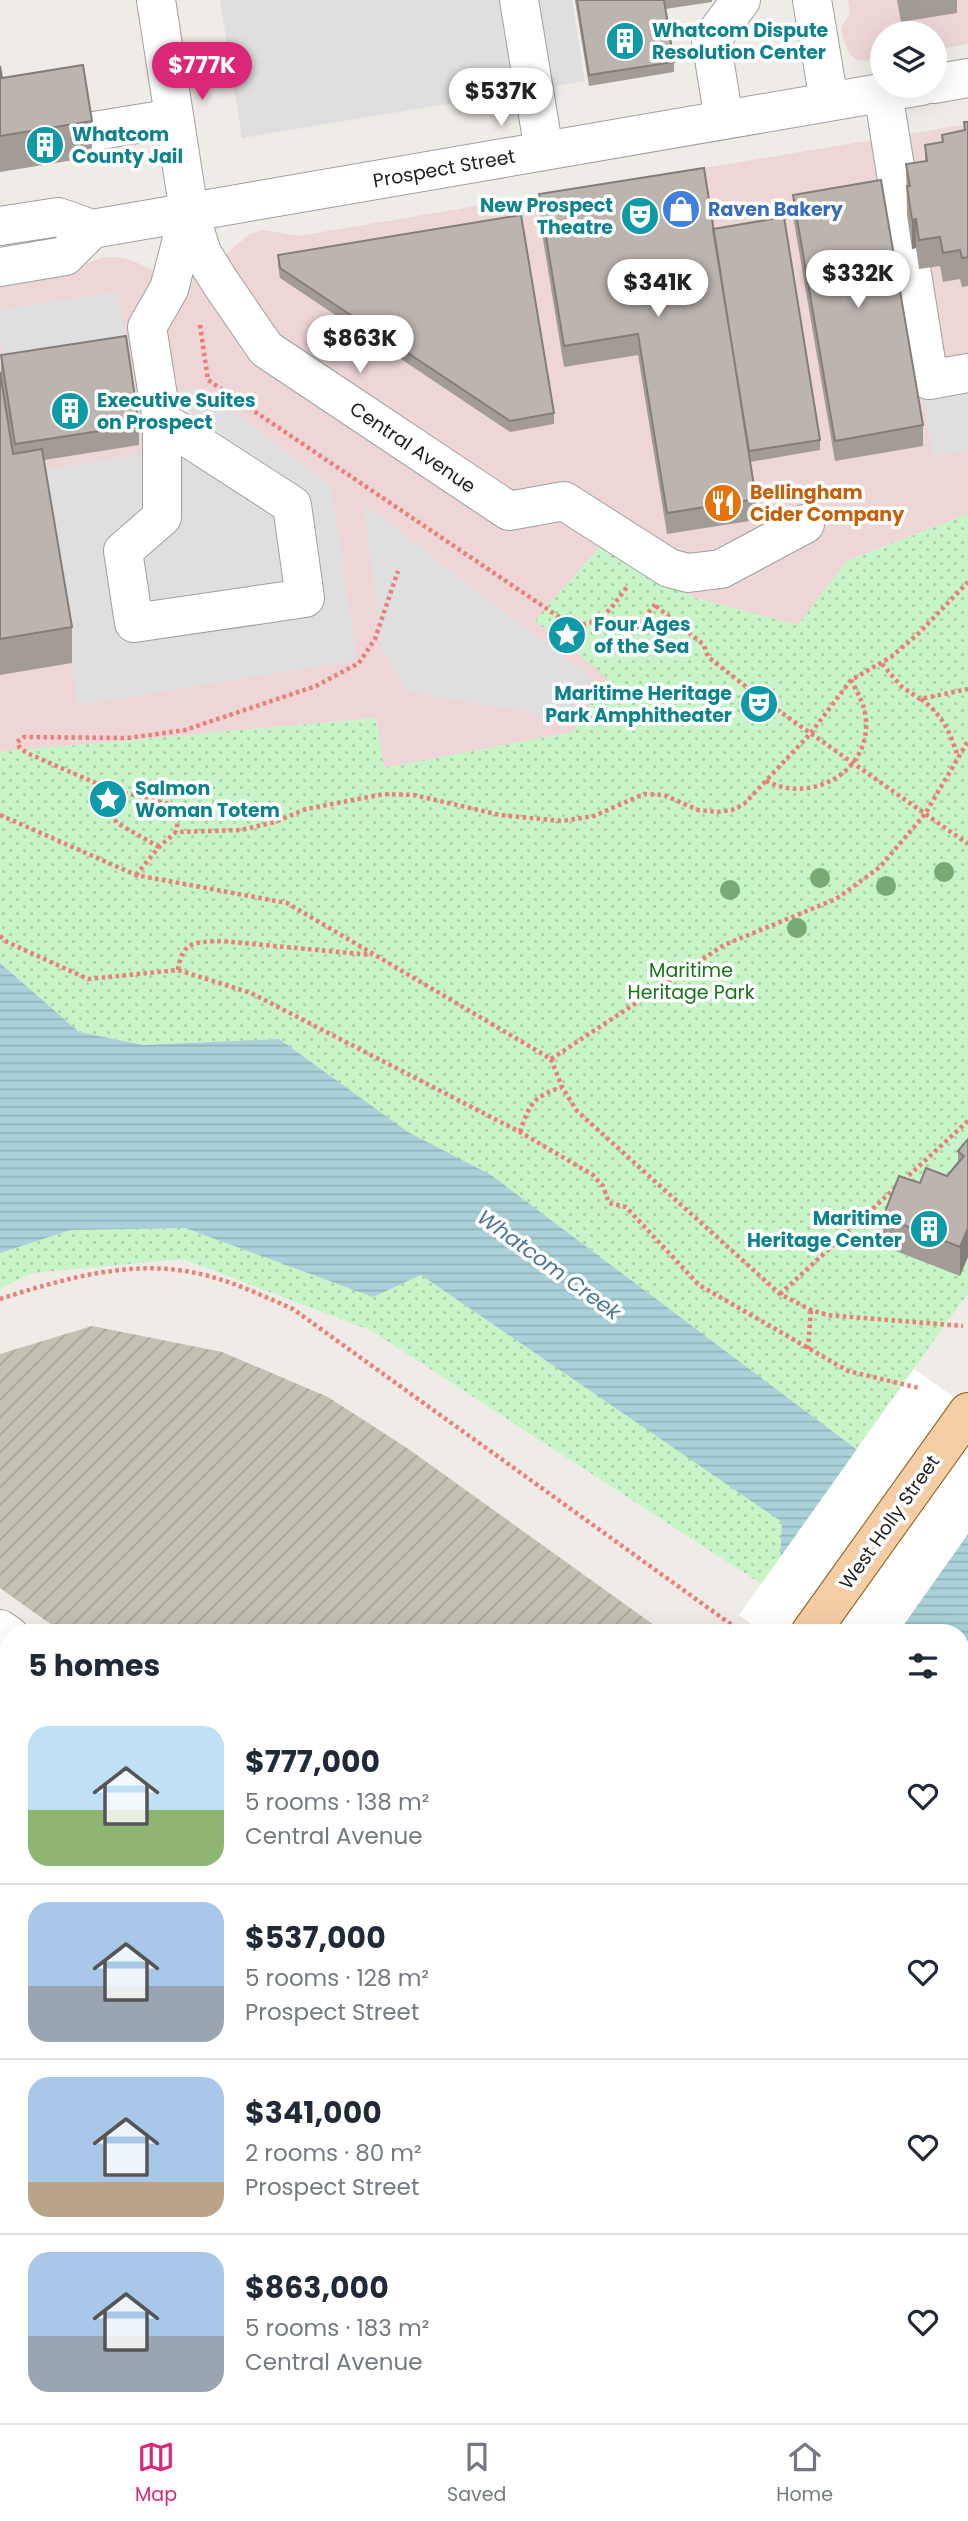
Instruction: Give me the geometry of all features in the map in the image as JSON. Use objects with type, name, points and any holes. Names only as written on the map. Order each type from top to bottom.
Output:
[{"type":"main road","name":"West Holly Street","points":[[816,1624],[968,1412]]},
{"type":"street","name":"Central Avenue","points":[[156,0],[189,212],[202,253],[267,349],[509,511],[564,501],[669,568],[688,573],[721,569],[805,524]]},
{"type":"street","points":[[519,0],[544,151]]},
{"type":"street","points":[[724,120],[711,40],[741,0]]},
{"type":"street","points":[[812,0],[829,101]]},
{"type":"street","points":[[947,81],[968,78]]},
{"type":"street","name":"Prospect Street","points":[[92,229],[870,94]]},
{"type":"street","points":[[884,98],[929,380],[968,373]]},
{"type":"street","points":[[88,132],[174,118]]},
{"type":"street","points":[[162,421],[292,505],[305,598],[134,623],[124,551],[162,517],[162,421],[147,327],[169,289],[189,212]]},
{"type":"street","points":[[0,226],[58,216],[92,229],[65,256],[8,272]]},
{"type":"path","points":[[199,315],[208,380],[565,621],[575,624],[596,622],[629,585],[635,589]]},
{"type":"path","points":[[176,832],[179,816],[170,804],[109,789],[27,753],[20,748],[18,741],[24,737],[128,738],[185,730],[316,686],[359,663],[375,639],[398,571]]},
{"type":"path","points":[[136,875],[159,846],[176,832],[240,830],[275,822],[306,809],[384,793],[414,795],[500,815],[562,821],[594,816],[644,794],[664,795],[698,810],[732,810],[744,804],[810,734],[851,680],[882,664],[918,634],[968,582]]},
{"type":"path","points":[[614,646],[626,640],[655,606],[704,645],[708,657],[810,734],[968,844]]},
{"type":"path","points":[[882,664],[901,687],[936,711],[949,728],[958,757]]},
{"type":"path","points":[[766,781],[790,789],[809,789],[826,784],[842,774],[852,763],[863,744],[866,723],[863,702],[851,680]]},
{"type":"path","points":[[920,699],[968,690]]},
{"type":"path","points":[[551,1059],[724,945],[836,899],[880,867],[925,814],[968,741]]},
{"type":"path","points":[[109,789],[117,797],[118,803],[113,808],[112,815],[117,823],[159,846]]},
{"type":"path","points":[[0,815],[136,875],[287,903],[551,1059],[562,1087],[577,1111],[780,1294],[827,1315],[963,1326]]},
{"type":"path","points":[[0,936],[7,942],[88,979],[178,970],[251,993],[520,1132],[593,1175],[603,1185],[609,1203],[626,1207],[698,1285],[848,1371],[919,1388]]},
{"type":"path","points":[[178,970],[180,955],[187,946],[199,942],[221,941],[375,955]]},
{"type":"path","points":[[520,1132],[528,1108],[541,1094],[562,1087]]},
{"type":"path","points":[[780,1294],[968,1121]]},
{"type":"path","points":[[0,1299],[60,1280],[105,1271],[156,1269],[195,1273],[241,1286],[293,1309],[730,1624]]},
{"type":"path","points":[[808,1349],[811,1310]]},
{"type":"shaded area","points":[[220,0],[572,0],[585,81],[242,138]]},
{"type":"shaded area","points":[[848,0],[968,0],[968,44],[947,48],[947,21],[870,21],[870,61],[856,60],[849,53],[841,28],[850,13]]},
{"type":"shaded area","points":[[968,124],[968,514],[847,561],[798,625],[694,598],[604,543],[608,678],[573,732],[384,768],[376,718],[0,752],[0,286],[72,270],[103,257],[131,260],[158,273],[215,263],[250,234],[263,230],[298,236]]},
{"type":"shaded area","points":[[118,291],[126,341],[4,360],[0,338],[0,310]]},
{"type":"shaded area","points":[[968,354],[968,450],[933,456],[918,362]]},
{"type":"shaded area","points":[[203,388],[331,485],[357,660],[78,705],[40,470],[146,453],[138,399]]},
{"type":"shaded area","points":[[364,504],[591,678],[565,718],[408,692],[381,647]]},
{"type":"shaded area","points":[[92,1326],[222,1352],[328,1397],[407,1448],[652,1624],[50,1624],[0,1588],[0,1354]]},
{"type":"green space","name":"Maritime Heritage Park","points":[[968,514],[968,1293],[856,1449],[491,1175],[408,1132],[279,1039],[143,1045],[79,1032],[0,963],[0,752],[376,718],[384,768],[573,732],[608,678],[535,620],[604,542],[694,598],[798,625],[847,561]]},
{"type":"green space","points":[[185,1228],[373,1297],[421,1275],[783,1522],[775,1593],[372,1331],[183,1259],[32,1273],[0,1289],[0,1253],[71,1230]]},
{"type":"water","name":"Whatcom Creek","points":[[0,963],[79,1032],[143,1045],[279,1039],[408,1132],[491,1175],[856,1449],[968,1509],[968,1624],[859,1624],[780,1564],[782,1522],[421,1275],[373,1297],[185,1228],[71,1230],[0,1253]]},
{"type":"pier","points":[[914,1369],[968,1407],[968,1534],[904,1624],[751,1624],[739,1615]]},
{"type":"building","name":"Whatcom Dispute Resolution Center","points":[[577,0],[664,0],[674,62],[589,75]]},
{"type":"building","points":[[83,65],[92,121],[0,136],[0,66],[2,78]]},
{"type":"building","points":[[964,122],[968,122],[968,257],[962,258],[960,250],[943,253],[940,237],[919,240],[916,219],[912,220],[906,164],[927,161],[925,145],[943,142],[942,135],[965,130]]},
{"type":"building","points":[[704,168],[756,499],[667,513],[638,334],[564,346],[539,194]]},
{"type":"building","points":[[881,180],[923,425],[835,441],[793,195]]},
{"type":"building","points":[[521,215],[554,413],[510,421],[280,268],[278,255]]},
{"type":"building","points":[[784,217],[820,440],[749,451],[713,229]]},
{"type":"building","name":"Executive Suites on Prospect","points":[[126,336],[139,425],[15,444],[1,355]]},
{"type":"building","points":[[0,372],[13,454],[42,449],[72,627],[0,639]]},
{"type":"building","points":[[968,1139],[968,1228],[960,1247],[883,1217],[899,1176],[920,1183],[926,1168],[947,1176],[964,1156],[958,1151]]},
{"type":"place","name":"Whatcom Dispute Resolution Center","points":[[625,41]]},
{"type":"place","name":"Whatcom County Jail","points":[[45,145]]},
{"type":"place","name":"Raven Bakery","points":[[681,209]]},
{"type":"place","name":"New Prospect Theatre","points":[[640,216]]},
{"type":"place","name":"Executive Suites on Prospect","points":[[70,411]]},
{"type":"place","name":"Bellingham Cider Company","points":[[723,503]]},
{"type":"place","name":"Four Ages of the Sea","points":[[567,635]]},
{"type":"place","name":"Maritime Heritage Park Amphitheater","points":[[759,704]]},
{"type":"place","name":"Salmon Woman Totem","points":[[108,799]]},
{"type":"place","name":"Maritime Heritage Center","points":[[929,1229]]}]
